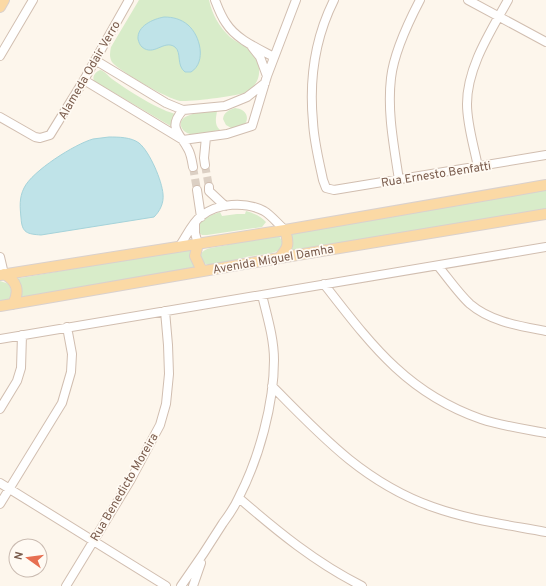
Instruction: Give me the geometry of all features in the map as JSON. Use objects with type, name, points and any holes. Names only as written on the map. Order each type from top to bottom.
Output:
[{"type":"main road","points":[[0,7],[4,0]]},
{"type":"main road","points":[[2,275],[285,230],[546,185]]},
{"type":"main road","name":"Avenida Miguel Damha","points":[[0,306],[546,214]]},
{"type":"main road","points":[[279,258],[287,246],[288,240],[285,230]]},
{"type":"main road","points":[[198,244],[195,256],[202,271]]},
{"type":"main road","points":[[2,275],[12,279],[16,285],[17,293],[13,304]]},
{"type":"street","points":[[0,56],[33,0]]},
{"type":"street","name":"Alameda Odair Verro","points":[[0,117],[35,137],[40,138],[50,135],[84,80],[129,0]]},
{"type":"street","points":[[215,0],[226,23],[233,32],[248,43],[274,57]]},
{"type":"street","points":[[84,80],[183,140],[227,134],[252,126],[266,79],[296,0]]},
{"type":"street","name":"Rua Ernesto Benfatti","points":[[334,0],[318,44],[313,68],[311,89],[313,124],[323,180],[326,188],[334,190],[546,155]]},
{"type":"street","points":[[399,180],[390,111],[391,76],[402,39],[420,0]]},
{"type":"street","points":[[468,0],[546,42]]},
{"type":"street","points":[[478,167],[469,125],[467,103],[470,82],[481,51],[508,0]]},
{"type":"street","points":[[248,43],[260,57],[266,79]]},
{"type":"street","points":[[95,60],[166,103],[183,110],[225,106],[247,97],[266,79]]},
{"type":"street","points":[[183,110],[178,115],[176,129],[178,135],[189,150],[193,167]]},
{"type":"street","points":[[205,165],[204,158],[206,137]]},
{"type":"street","points":[[201,217],[197,191],[209,189],[225,206]]},
{"type":"street","points":[[179,246],[201,217],[211,210],[225,206],[243,204],[252,206],[265,212],[285,230]]},
{"type":"street","points":[[195,224],[198,244]]},
{"type":"street","points":[[0,339],[546,247]]},
{"type":"street","points":[[0,257],[2,275]]},
{"type":"street","points":[[438,266],[470,304],[483,313],[509,323],[546,331]]},
{"type":"street","points":[[324,284],[368,340],[385,358],[414,384],[448,405],[482,419],[512,427],[546,433]]},
{"type":"street","points":[[181,586],[204,554],[239,498],[255,459],[262,434],[272,386],[274,359],[272,337],[262,294]]},
{"type":"street","name":"Rua Benedicto Moreira","points":[[66,586],[130,481],[160,426],[166,404],[169,374],[165,311]]},
{"type":"street","points":[[0,504],[62,402],[71,372],[72,354],[67,327]]},
{"type":"street","points":[[0,409],[17,381],[21,368],[22,335]]},
{"type":"street","points":[[272,386],[337,451],[389,488],[434,508],[459,516],[546,532]]},
{"type":"street","points":[[0,483],[166,586]]},
{"type":"street","points":[[239,498],[272,527],[313,558],[362,586]]},
{"type":"street","points":[[193,586],[204,554]]},
{"type":"green space","points":[[139,0],[209,0],[214,15],[222,29],[232,39],[250,50],[255,56],[259,72],[254,86],[247,92],[234,95],[203,100],[180,101],[133,78],[116,66],[110,58],[111,47]]},
{"type":"green space","points":[[100,70],[144,100],[162,109],[177,114],[174,128],[106,88],[98,85],[93,78],[95,73]]},
{"type":"green space","points":[[235,108],[244,111],[247,118],[245,124],[233,129],[226,125],[223,119],[226,113]]},
{"type":"green space","points":[[217,111],[216,124],[220,130],[200,134],[189,134],[183,130],[181,126],[181,121],[189,115],[201,112]]},
{"type":"green space","points":[[546,189],[546,210],[291,251],[293,242],[289,232]]},
{"type":"green space","points":[[246,211],[259,216],[266,222],[262,227],[207,235],[202,235],[199,233],[199,223],[211,215],[220,212],[222,216],[245,214]]},
{"type":"green space","points":[[279,236],[283,243],[280,250],[276,252],[246,257],[234,262],[220,265],[208,265],[202,260],[202,252],[210,248],[235,242]]},
{"type":"green space","points":[[193,248],[199,268],[17,299],[15,279]]},
{"type":"green space","points":[[0,281],[9,284],[12,293],[9,299],[0,302]]},
{"type":"water","points":[[164,17],[183,21],[196,35],[200,48],[200,55],[196,68],[191,72],[185,72],[182,69],[178,52],[175,47],[167,45],[146,50],[140,44],[138,34],[140,30],[151,21]]},
{"type":"water","points":[[109,137],[124,138],[136,141],[147,153],[158,175],[163,194],[162,204],[156,215],[154,217],[41,235],[26,232],[22,223],[20,203],[22,192],[29,181],[45,166],[65,152],[93,139]]},
{"type":"tunnel","points":[[205,165],[209,187]]},
{"type":"tunnel","points":[[193,167],[197,190]]}]
